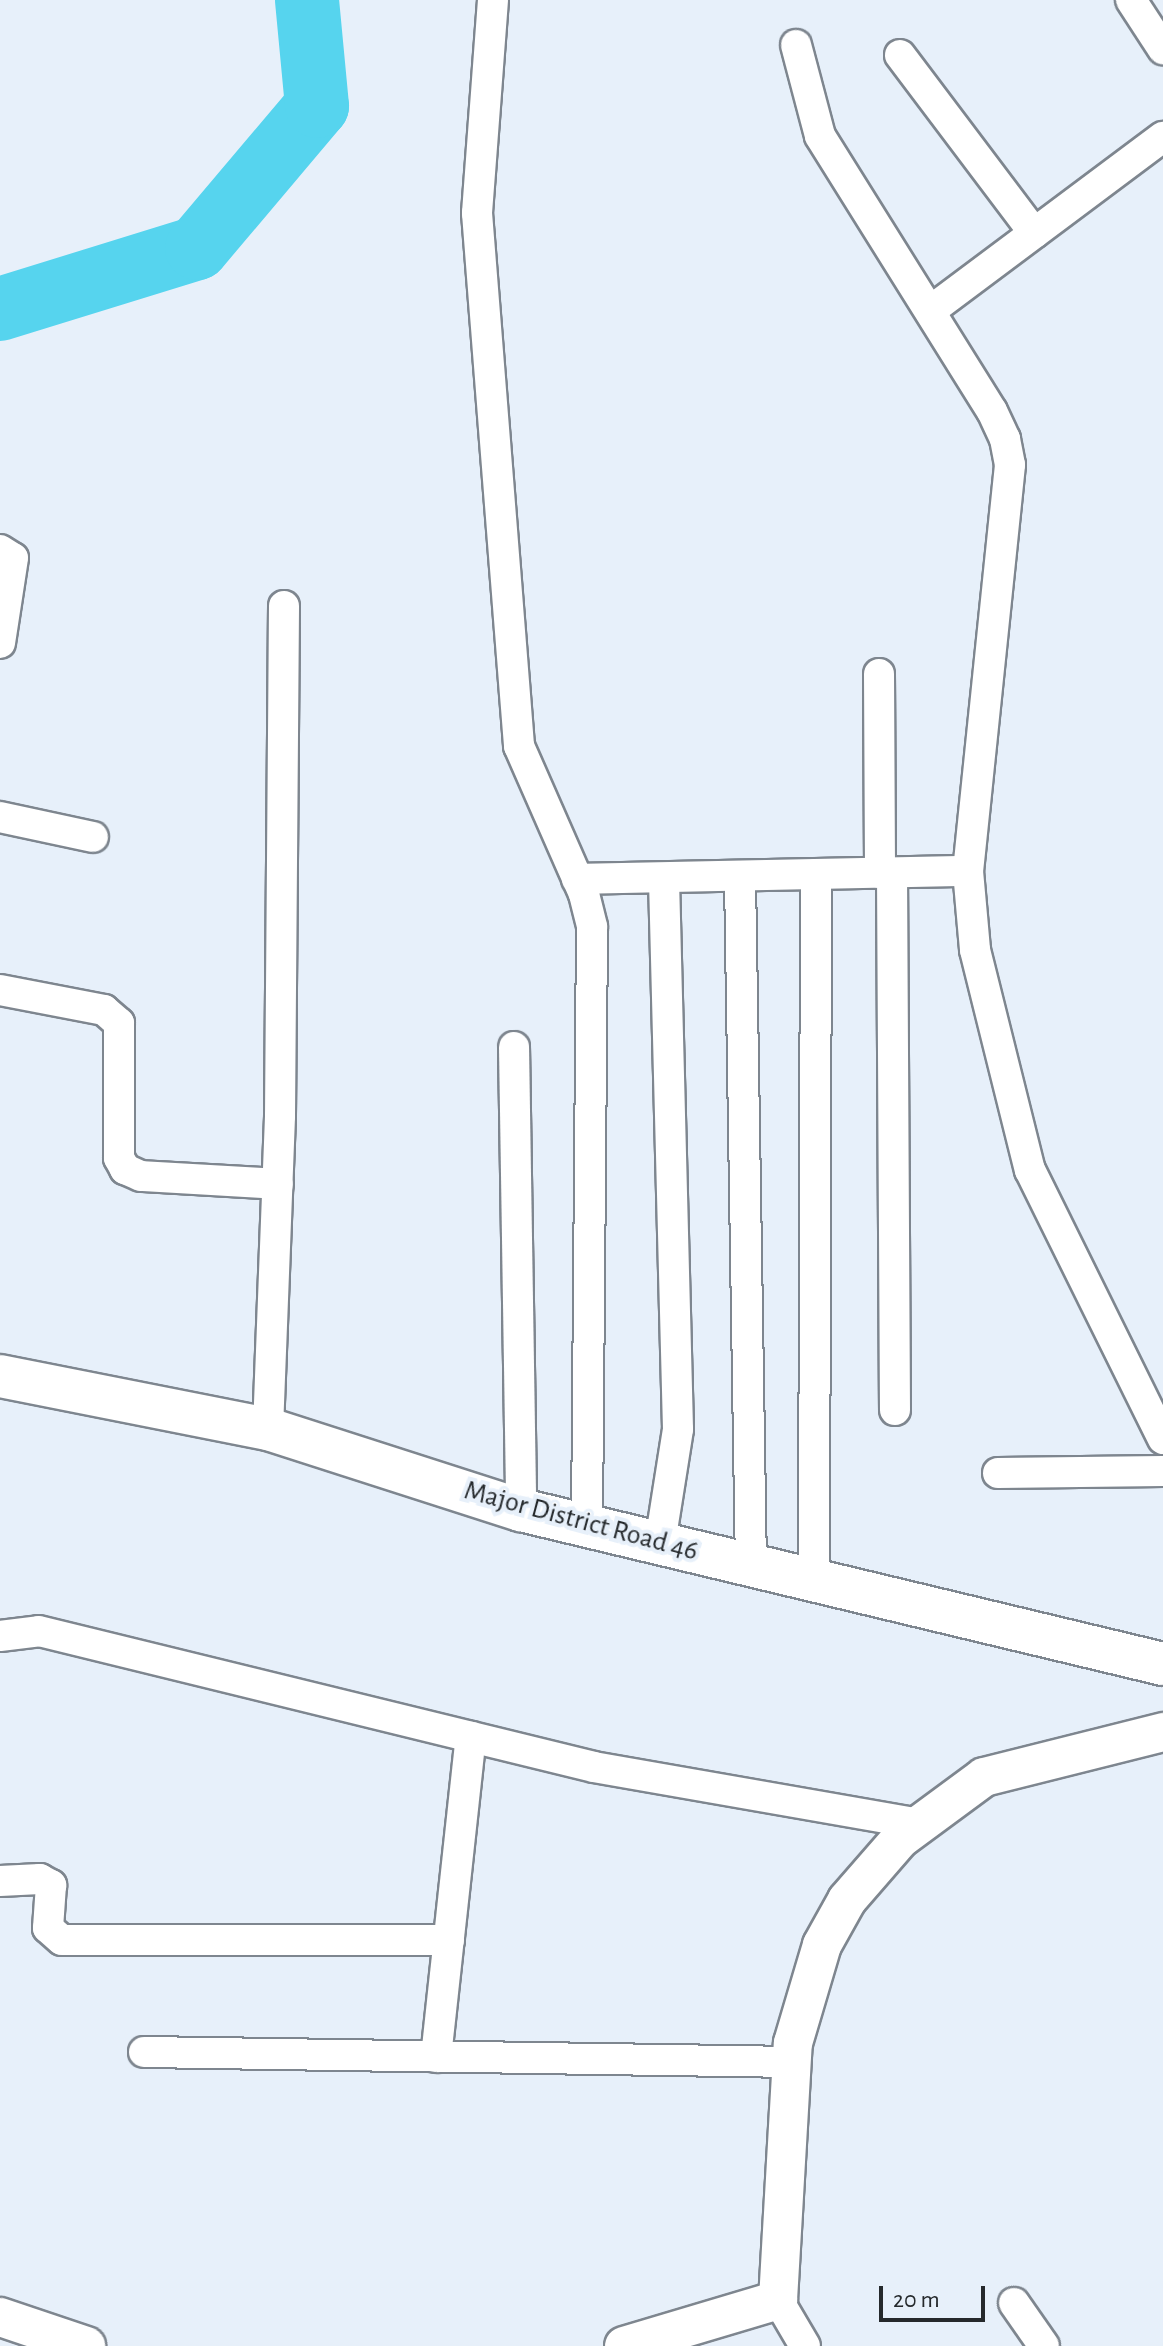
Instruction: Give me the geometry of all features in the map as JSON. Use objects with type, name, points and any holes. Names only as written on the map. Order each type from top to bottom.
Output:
[{"type":"main road","name":"Major District Road 46","points":[[0,1376],[189,1411],[252,1426],[521,1510],[1163,1664]]},
{"type":"street","points":[[493,0],[477,213],[519,746],[577,879],[592,927],[587,1526]]},
{"type":"street","points":[[1131,0],[1163,49]]},
{"type":"street","points":[[796,45],[820,136],[992,411],[1010,465],[968,871],[975,950],[1030,1170],[1163,1439]]},
{"type":"street","points":[[900,55],[1034,233]]},
{"type":"street","points":[[930,311],[1163,137]]},
{"type":"street","points":[[0,550],[13,558],[0,643]]},
{"type":"street","points":[[252,1426],[278,1184],[284,606]]},
{"type":"street","points":[[879,674],[886,873],[895,1410]]},
{"type":"street","points":[[0,817],[93,837]]},
{"type":"street","points":[[577,879],[968,871]]},
{"type":"street","points":[[814,1580],[816,874]]},
{"type":"street","points":[[740,876],[751,1565]]},
{"type":"street","points":[[660,1543],[678,1429],[664,878]]},
{"type":"street","points":[[0,990],[104,1010],[119,1023],[119,1158],[125,1169],[141,1176],[278,1184]]},
{"type":"street","points":[[514,1047],[521,1510]]},
{"type":"street","points":[[998,1473],[1163,1471]]},
{"type":"street","points":[[0,1636],[39,1631],[594,1767],[921,1824]]},
{"type":"street","points":[[805,2346],[778,2300],[792,2062],[822,1945],[847,1900],[900,1839],[984,1777],[1163,1732]]},
{"type":"street","points":[[436,2057],[471,1737]]},
{"type":"street","points":[[0,1881],[40,1879],[51,1885],[48,1928],[62,1940],[449,1940]]},
{"type":"street","points":[[144,2052],[792,2062]]},
{"type":"street","points":[[624,2346],[691,2337],[778,2300]]},
{"type":"street","points":[[1014,2303],[1044,2346]]},
{"type":"street","points":[[0,2317],[86,2346]]},
{"type":"waterway","points":[[0,309],[197,248],[317,106],[307,0]]}]
